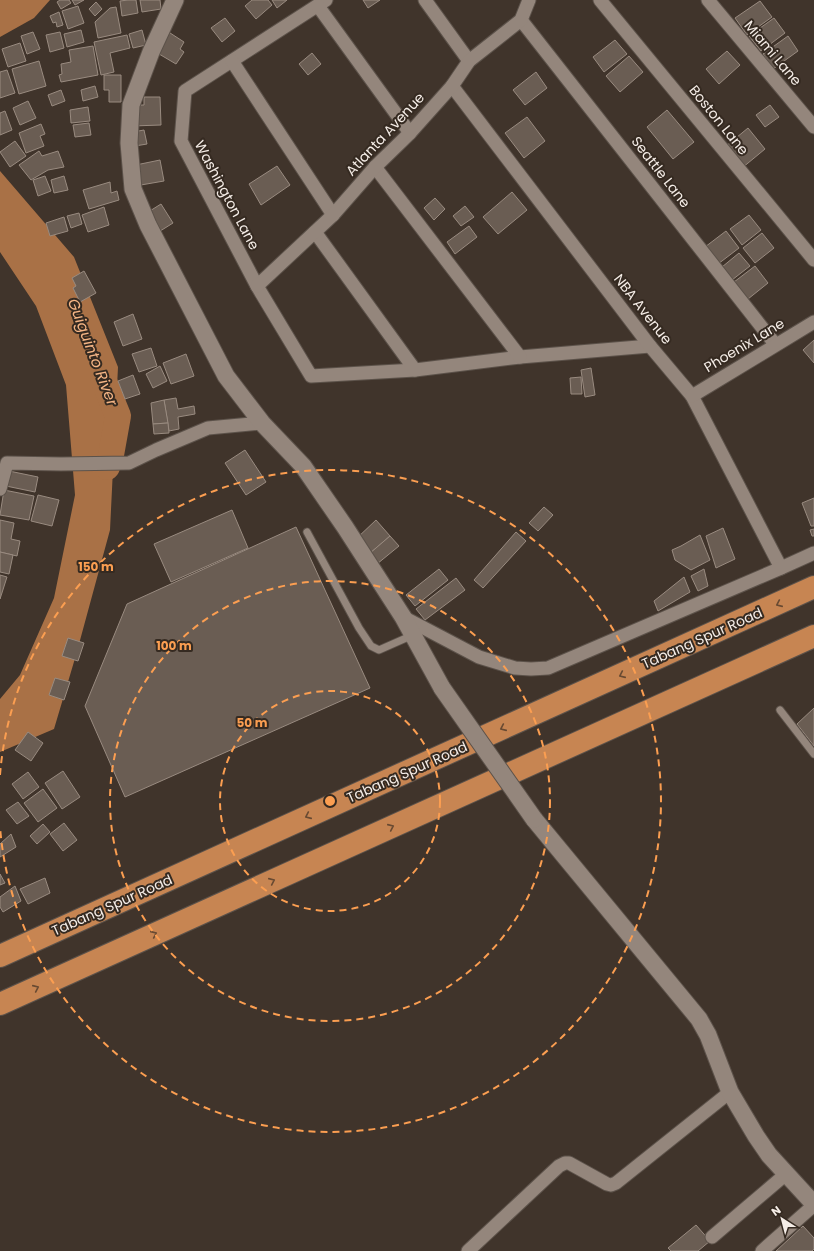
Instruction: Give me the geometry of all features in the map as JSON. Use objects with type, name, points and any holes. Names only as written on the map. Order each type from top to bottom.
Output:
[{"type":"highway","name":"Tabang Spur Road","points":[[0,956],[814,587]]},
{"type":"highway","points":[[0,1004],[814,636]]},
{"type":"street","points":[[175,0],[151,52],[131,105],[129,143],[133,189],[148,225],[226,376],[262,424],[303,466],[345,527],[403,617],[442,688],[534,819],[699,1019],[708,1035],[730,1092],[756,1136],[769,1155],[814,1204],[762,1251]]},
{"type":"street","points":[[425,0],[469,61]]},
{"type":"street","name":"Atlanta Avenue","points":[[257,286],[333,215],[375,167],[410,133],[452,86],[469,61],[521,20],[529,0]]},
{"type":"street","name":"Boston Lane","points":[[600,0],[814,260]]},
{"type":"street","name":"Miami Lane","points":[[708,0],[814,127]]},
{"type":"street","points":[[322,3],[410,133]]},
{"type":"street","name":"Washington Lane","points":[[257,286],[181,141],[185,91],[322,3]]},
{"type":"street","name":"Seattle Lane","points":[[521,20],[775,344]]},
{"type":"street","points":[[232,61],[333,215]]},
{"type":"street","name":"NBA Avenue","points":[[452,86],[650,346],[692,396],[781,568]]},
{"type":"street","points":[[375,167],[520,357]]},
{"type":"street","points":[[315,232],[415,370]]},
{"type":"street","points":[[257,286],[311,376],[415,370],[520,357],[650,346]]},
{"type":"street","name":"Phoenix Lane","points":[[692,396],[775,344],[814,322]]},
{"type":"street","points":[[0,489],[7,463],[61,464],[129,462],[208,428],[262,424]]},
{"type":"street","points":[[403,617],[478,657],[515,668],[548,668],[814,553]]},
{"type":"street","points":[[468,1251],[559,1166],[569,1163],[607,1184],[611,1185],[616,1183],[730,1092]]},
{"type":"street","points":[[712,1237],[786,1174]]},
{"type":"lane","points":[[307,532],[359,628],[371,646],[379,650],[413,634]]},
{"type":"lane","points":[[780,710],[814,754]]},
{"type":"water","points":[[0,0],[50,0],[34,18],[0,37]]},
{"type":"water","points":[[0,171],[74,257],[118,367],[110,530],[54,729],[0,752],[0,699],[20,675],[54,598],[75,495],[66,385],[36,306],[0,252]]},
{"type":"building","points":[[60,0],[69,0],[71,3],[61,9],[57,2]]},
{"type":"building","points":[[72,0],[84,0],[75,5]]},
{"type":"building","points":[[136,0],[138,13],[122,16],[120,1]]},
{"type":"building","points":[[140,0],[160,0],[161,9],[142,12]]},
{"type":"building","points":[[252,0],[268,0],[272,5],[256,19],[245,6]]},
{"type":"building","points":[[272,0],[287,0],[277,8]]},
{"type":"building","points":[[363,0],[380,0],[368,8]]},
{"type":"building","points":[[760,1],[772,17],[747,35],[735,18]]},
{"type":"building","points":[[96,2],[102,9],[95,16],[89,9]]},
{"type":"building","points":[[78,6],[84,23],[68,29],[62,11]]},
{"type":"building","points":[[116,7],[121,33],[98,38],[95,22],[110,8]]},
{"type":"building","points":[[59,12],[63,25],[57,27],[56,22],[53,23],[50,16]]},
{"type":"building","points":[[225,18],[235,31],[222,42],[211,28]]},
{"type":"building","points":[[774,18],[785,33],[761,51],[749,36]]},
{"type":"building","points":[[81,30],[84,42],[67,47],[64,34]]},
{"type":"building","points":[[142,30],[146,45],[133,48],[129,34]]},
{"type":"building","points":[[167,31],[184,42],[180,49],[184,52],[176,64],[154,51]]},
{"type":"building","points":[[33,32],[40,49],[27,54],[21,36]]},
{"type":"building","points":[[60,32],[64,48],[50,52],[46,35]]},
{"type":"building","points":[[127,35],[130,48],[110,53],[114,72],[101,75],[94,42]]},
{"type":"building","points":[[788,36],[798,51],[773,69],[763,54]]},
{"type":"building","points":[[615,40],[627,54],[604,72],[593,57]]},
{"type":"building","points":[[20,43],[26,61],[8,67],[2,49]]},
{"type":"building","points":[[93,46],[98,75],[61,82],[59,75],[62,74],[61,64],[71,62],[69,50]]},
{"type":"building","points":[[727,51],[740,65],[719,84],[706,69]]},
{"type":"building","points":[[312,53],[321,64],[308,75],[299,64]]},
{"type":"building","points":[[629,56],[643,72],[620,92],[606,76]]},
{"type":"building","points":[[39,61],[46,86],[19,94],[12,69]]},
{"type":"building","points":[[7,70],[15,93],[0,98],[0,72]]},
{"type":"building","points":[[536,72],[547,88],[525,105],[513,90]]},
{"type":"building","points":[[104,75],[121,75],[121,102],[109,102],[109,90],[104,90]]},
{"type":"building","points":[[95,86],[98,97],[83,101],[81,90]]},
{"type":"building","points":[[61,90],[65,101],[52,106],[48,95]]},
{"type":"building","points":[[144,97],[160,97],[161,125],[132,126],[131,105],[144,105]]},
{"type":"building","points":[[28,101],[36,118],[20,125],[13,108]]},
{"type":"building","points":[[770,105],[779,117],[765,127],[756,115]]},
{"type":"building","points":[[88,107],[90,121],[71,123],[70,110]]},
{"type":"building","points":[[667,110],[694,142],[673,159],[647,127]]},
{"type":"building","points":[[5,111],[12,130],[0,135],[0,113]]},
{"type":"building","points":[[527,117],[545,141],[524,158],[505,133]]},
{"type":"building","points":[[89,123],[91,135],[75,137],[73,125]]},
{"type":"building","points":[[41,124],[45,134],[40,136],[44,146],[26,153],[19,133]]},
{"type":"building","points":[[748,128],[765,149],[742,168],[725,147]]},
{"type":"building","points":[[144,130],[147,144],[135,146],[133,132]]},
{"type":"building","points":[[15,141],[26,156],[10,167],[0,152]]},
{"type":"building","points":[[39,151],[42,156],[58,151],[64,167],[48,170],[31,180],[19,165]]},
{"type":"building","points":[[160,160],[164,181],[135,186],[131,166]]},
{"type":"building","points":[[277,166],[290,185],[261,205],[249,184]]},
{"type":"building","points":[[45,176],[51,191],[38,196],[33,180]]},
{"type":"building","points":[[64,176],[68,190],[54,193],[51,180]]},
{"type":"building","points":[[110,182],[111,193],[117,191],[119,200],[89,209],[83,190]]},
{"type":"building","points":[[512,192],[527,210],[498,234],[483,217]]},
{"type":"building","points":[[435,198],[445,209],[434,220],[424,208]]},
{"type":"building","points":[[161,204],[173,223],[157,233],[145,214]]},
{"type":"building","points":[[465,206],[474,217],[461,226],[453,216]]},
{"type":"building","points":[[104,207],[109,225],[88,232],[82,215]]},
{"type":"building","points":[[79,213],[82,224],[71,228],[67,216]]},
{"type":"building","points":[[749,215],[761,230],[742,245],[730,229]]},
{"type":"building","points":[[64,217],[68,231],[50,236],[46,223]]},
{"type":"building","points":[[469,226],[477,237],[455,254],[447,242]]},
{"type":"building","points":[[726,231],[739,248],[718,264],[705,247]]},
{"type":"building","points":[[762,233],[774,248],[755,263],[743,248]]},
{"type":"building","points":[[739,253],[750,266],[732,280],[722,267]]},
{"type":"building","points":[[755,266],[768,283],[748,299],[734,282]]},
{"type":"building","points":[[84,271],[96,293],[80,302],[73,288],[76,286],[72,278]]},
{"type":"building","points":[[133,314],[142,339],[123,346],[114,322]]},
{"type":"building","points":[[814,340],[814,363],[803,350]]},
{"type":"building","points":[[151,348],[157,366],[139,372],[132,354]]},
{"type":"building","points":[[186,354],[194,376],[171,384],[163,363]]},
{"type":"building","points":[[160,366],[167,381],[153,388],[146,374]]},
{"type":"building","points":[[591,368],[595,395],[585,397],[581,370]]},
{"type":"building","points":[[133,375],[140,394],[125,399],[118,381]]},
{"type":"building","points":[[581,377],[582,394],[571,394],[570,378]]},
{"type":"building","points":[[176,398],[178,409],[194,406],[195,414],[178,417],[179,429],[169,431],[164,400]]},
{"type":"building","points":[[164,400],[168,423],[153,424],[151,403]]},
{"type":"building","points":[[168,423],[169,433],[154,434],[153,424]]},
{"type":"building","points":[[245,450],[266,482],[246,495],[225,463]]},
{"type":"building","points":[[9,471],[38,477],[35,492],[6,486]]},
{"type":"building","points":[[4,490],[34,496],[29,520],[0,515]]},
{"type":"building","points":[[38,495],[59,500],[52,526],[31,521]]},
{"type":"building","points":[[814,498],[814,526],[811,526],[802,503]]},
{"type":"building","points":[[544,507],[553,515],[538,531],[529,523]]},
{"type":"building","points":[[232,510],[248,548],[171,582],[154,544]]},
{"type":"building","points":[[0,520],[14,523],[11,539],[20,541],[17,556],[0,552]]},
{"type":"building","points":[[376,520],[390,536],[369,554],[356,539]]},
{"type":"building","points":[[296,527],[370,688],[125,797],[85,706],[127,604]]},
{"type":"building","points":[[723,528],[735,559],[716,568],[706,536]]},
{"type":"building","points":[[814,529],[814,536],[812,536],[810,530]]},
{"type":"building","points":[[516,532],[526,541],[483,588],[474,580]]},
{"type":"building","points":[[700,535],[710,560],[691,570],[675,560],[672,550]]},
{"type":"building","points":[[390,536],[399,546],[377,564],[369,554]]},
{"type":"building","points":[[0,552],[13,555],[9,574],[0,572]]},
{"type":"building","points":[[439,569],[448,580],[415,606],[406,595]]},
{"type":"building","points":[[704,569],[708,586],[698,591],[691,576]]},
{"type":"building","points":[[0,575],[7,577],[0,599]]},
{"type":"building","points":[[684,577],[690,592],[658,611],[654,601]]},
{"type":"building","points":[[456,578],[465,590],[425,620],[416,609]]},
{"type":"building","points":[[68,638],[84,643],[78,661],[62,656]]},
{"type":"building","points":[[55,678],[70,682],[64,700],[49,695]]},
{"type":"building","points":[[814,708],[814,746],[797,724]]},
{"type":"building","points":[[28,732],[43,743],[31,761],[15,750]]},
{"type":"building","points":[[63,771],[80,797],[62,809],[45,783]]},
{"type":"building","points":[[28,772],[39,787],[23,799],[12,784]]},
{"type":"building","points":[[43,789],[57,808],[38,822],[24,803]]},
{"type":"building","points":[[18,802],[29,816],[17,824],[6,810]]},
{"type":"building","points":[[64,823],[77,840],[63,851],[50,834]]},
{"type":"building","points":[[43,824],[50,832],[37,844],[30,836]]},
{"type":"building","points":[[11,834],[16,847],[0,857],[0,844]]},
{"type":"building","points":[[0,874],[5,883],[0,885]]},
{"type":"building","points":[[45,878],[50,893],[28,904],[20,889]]},
{"type":"building","points":[[15,886],[21,901],[3,912],[0,907],[0,897]]},
{"type":"building","points":[[696,1225],[710,1241],[698,1251],[671,1251],[668,1248]]},
{"type":"building","points":[[803,1226],[814,1238],[814,1249],[812,1251],[776,1251]]},
{"type":"waterway","name":"Guiguinto River","points":[[103,379],[118,416],[111,455],[107,467]]}]
